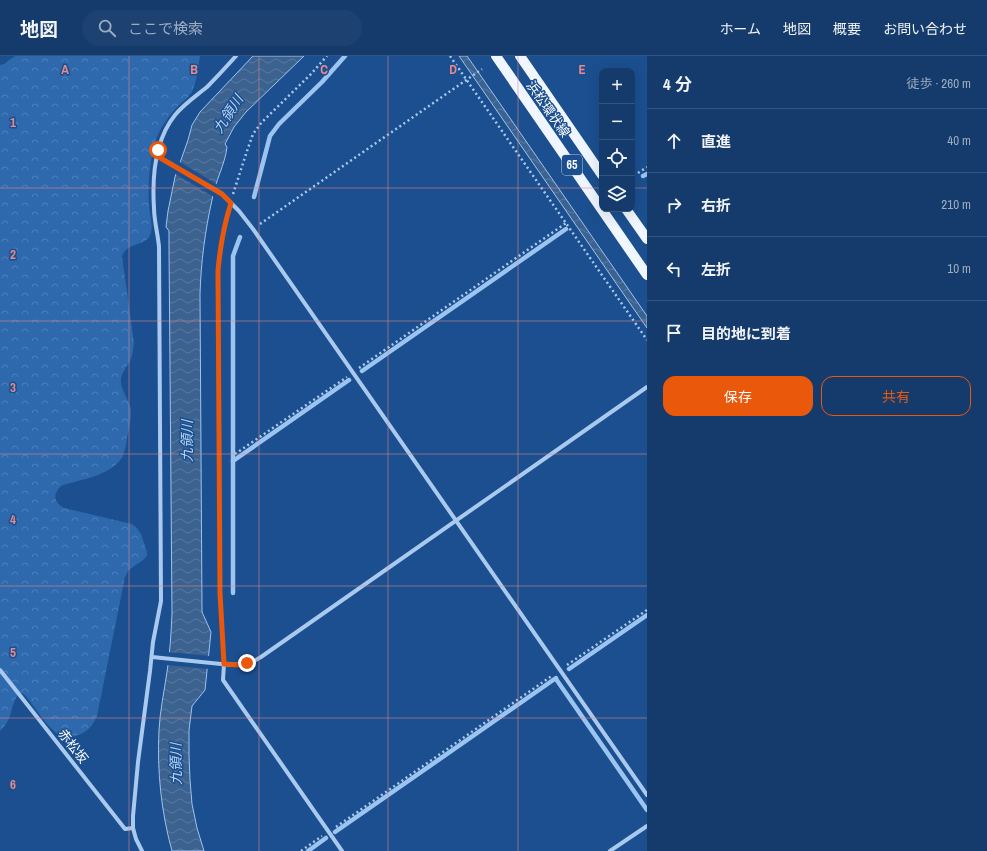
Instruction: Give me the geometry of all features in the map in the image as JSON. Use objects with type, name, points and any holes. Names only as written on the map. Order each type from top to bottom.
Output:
[{"type":"main road","name":"浜松環状線","points":[[496,56],[647,275]]},
{"type":"main road","name":"浜松環状線","points":[[520,56],[599,170]]},
{"type":"main road","points":[[628,212],[647,239]]},
{"type":"street","points":[[142,851],[136,839],[133,828],[137,770],[153,642],[161,592],[158,247],[153,194],[154,178],[160,140],[164,132],[181,109],[213,80],[236,56]]},
{"type":"street","points":[[157,156],[222,194],[239,210],[647,795]]},
{"type":"street","points":[[152,657],[239,665],[254,661],[647,387]]},
{"type":"street","points":[[222,664],[223,680],[342,851]]},
{"type":"street","name":"赤松坂","points":[[0,670],[125,829],[133,828]]},
{"type":"street","points":[[610,851],[647,826]]},
{"type":"path","points":[[222,664],[220,593],[218,271],[222,237],[253,134],[262,122],[311,74],[327,56]]},
{"type":"path","points":[[450,56],[468,79],[647,340]]},
{"type":"path","points":[[253,229],[482,69]]},
{"type":"path","points":[[638,174],[647,167]]},
{"type":"path","points":[[235,454],[566,223]]},
{"type":"path","points":[[301,851],[647,610]]},
{"type":"green space","points":[[15,56],[200,56],[192,92],[169,117],[162,127],[154,144],[150,165],[149,182],[149,206],[152,227],[151,233],[145,241],[128,248],[122,256],[134,343],[131,359],[121,377],[121,384],[131,411],[130,424],[124,452],[121,459],[109,470],[93,477],[61,486],[58,489],[55,498],[60,506],[64,508],[132,524],[141,534],[147,552],[147,556],[128,571],[125,577],[97,716],[87,730],[82,734],[71,737],[65,737],[54,731],[22,693],[17,697],[8,720],[0,731],[0,65],[4,64]]},
{"type":"water","name":"九領川","points":[[253,56],[304,56],[246,112],[234,127],[225,144],[227,147],[226,154],[213,193],[207,223],[202,258],[200,294],[202,612],[211,632],[205,690],[192,706],[189,730],[192,804],[204,851],[172,851],[165,821],[159,776],[161,709],[169,658],[172,614],[169,231],[166,227],[175,177],[192,125],[200,112]]},
{"type":"water","points":[[459,56],[467,56],[647,316],[647,328]]},
{"type":"pier","points":[[178,161],[218,185],[214,197],[174,173]]},
{"type":"pier","points":[[167,652],[210,656],[209,669],[166,665]]},
{"type":"waterway","points":[[254,197],[270,136],[279,124],[322,82],[345,56]]},
{"type":"waterway","points":[[643,176],[647,174]]},
{"type":"waterway","points":[[362,371],[566,229]]},
{"type":"waterway","points":[[233,593],[233,256],[240,237]]},
{"type":"waterway","points":[[233,461],[349,380]]},
{"type":"waterway","points":[[569,669],[647,615]]},
{"type":"waterway","points":[[335,832],[556,678]]},
{"type":"waterway","points":[[556,679],[647,810]]},
{"type":"waterway","points":[[308,851],[326,838]]},
{"type":"route","points":[[158,150],[157,156],[222,194],[231,203],[223,231],[218,271],[220,593],[224,664],[239,665],[247,663]]}]
